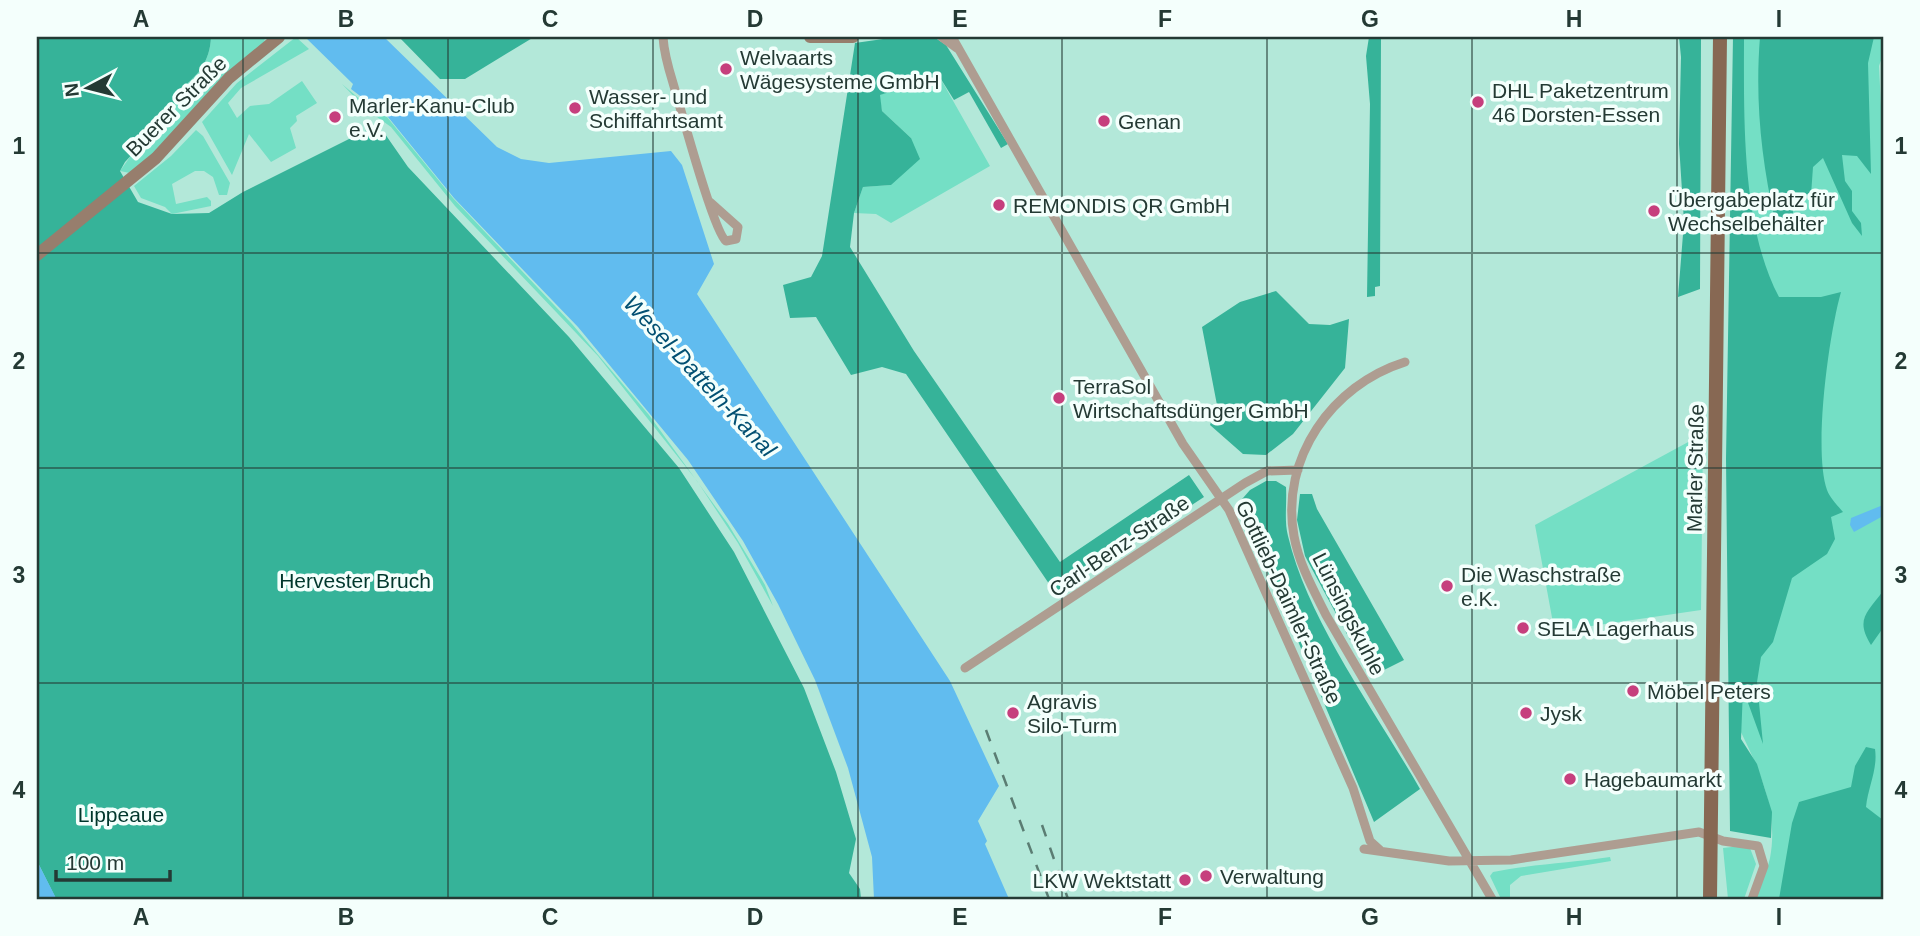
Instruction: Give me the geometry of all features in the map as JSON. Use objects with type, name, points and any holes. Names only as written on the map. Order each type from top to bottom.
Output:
[{"type":"main road","name":"Marler Straße","points":[[1710,899],[1720,37]]},
{"type":"street","name":"Buerer Straße","points":[[37,255],[156,158],[229,78],[279,37]]},
{"type":"street","points":[[663,37],[666,62],[710,202]]},
{"type":"street","points":[[810,37],[853,37]]},
{"type":"street","name":"Gottlieb-Daimler-Straße","points":[[942,37],[960,51]]},
{"type":"street","name":"Gottlieb-Daimler-Straße","points":[[952,37],[1183,444],[1221,498],[1243,536],[1353,788],[1370,841],[1380,850]]},
{"type":"street","name":"Gottlieb-Daimler-Straße","points":[[960,37],[960,51]]},
{"type":"street","name":"Lünsingskuhle","points":[[1405,362],[1371,375],[1340,399],[1314,434],[1298,470],[1292,500],[1292,524],[1297,550],[1310,584],[1367,689],[1492,899]]},
{"type":"street","name":"Carl-Benz-Straße","points":[[965,668],[1221,498],[1267,471],[1298,470]]},
{"type":"street","points":[[1364,849],[1470,862],[1511,860],[1689,832],[1711,834],[1723,841],[1752,842],[1758,846],[1764,866],[1752,899]]},
{"type":"green space","name":"Hervester Bruch","points":[[37,37],[211,37],[205,62],[190,81],[176,92],[174,109],[125,162],[120,171],[138,202],[172,214],[209,213],[243,192],[373,127],[385,134],[408,167],[569,337],[679,468],[734,552],[804,688],[836,772],[856,839],[849,873],[860,889],[861,899],[56,899],[37,861]]},
{"type":"green space","points":[[211,37],[264,37],[265,43],[161,147],[130,173],[120,171],[176,92],[201,69],[208,54]]},
{"type":"green space","points":[[296,37],[309,49],[241,88],[228,103],[237,118],[250,106],[269,104],[302,81],[317,103],[296,116],[297,121],[290,128],[296,148],[271,162],[249,134],[232,175],[202,122],[237,83]]},
{"type":"green space","points":[[399,37],[534,37],[465,79],[440,79]]},
{"type":"green space","points":[[897,37],[934,37],[946,45],[1008,144],[1001,148],[969,92],[954,100],[939,76],[880,95],[882,111],[911,138],[920,159],[891,185],[863,187],[854,213],[850,247],[914,351],[1060,562],[1189,475],[1204,497],[1056,594],[906,374],[882,367],[851,375],[816,317],[790,318],[783,285],[811,277],[822,256],[855,43]]},
{"type":"green space","points":[[1369,37],[1381,37],[1380,286],[1375,287],[1375,296],[1367,297],[1370,104],[1366,56]]},
{"type":"green space","points":[[1679,37],[1701,37],[1700,289],[1678,297],[1684,222],[1679,144]]},
{"type":"green space","points":[[1733,37],[1883,37],[1883,54],[1879,66],[1883,147],[1883,899],[1754,899],[1770,858],[1772,824],[1760,775],[1739,728]]},
{"type":"green space","points":[[1733,37],[1744,37],[1747,170],[1751,204],[1767,269],[1779,297],[1821,297],[1841,292],[1824,392],[1822,448],[1827,490],[1843,512],[1831,517],[1835,539],[1827,554],[1792,578],[1773,642],[1761,657],[1757,682],[1763,744],[1743,689],[1741,739],[1757,764],[1772,812],[1771,838],[1730,831],[1726,459]]},
{"type":"green space","points":[[1760,37],[1874,37],[1868,63],[1871,174],[1857,156],[1842,155],[1845,181],[1852,191],[1852,211],[1861,223],[1862,236],[1852,223],[1823,158],[1813,167],[1811,195],[1792,192],[1793,214],[1786,222],[1775,220],[1760,129]]},
{"type":"green space","points":[[939,76],[990,166],[891,223],[876,214],[854,213],[863,187],[891,185],[911,138],[882,111],[879,95]]},
{"type":"green space","points":[[342,84],[376,113],[380,110],[387,117],[453,198],[572,324],[649,415],[695,479],[598,356],[455,206],[391,127],[366,109]]},
{"type":"green space","points":[[196,130],[203,136],[230,183],[227,195],[219,195],[213,177],[204,171],[195,171],[172,184],[176,204],[207,197],[211,206],[172,214],[165,207],[141,198],[134,186],[171,156]]},
{"type":"green space","points":[[1276,291],[1309,324],[1330,325],[1349,319],[1345,368],[1293,434],[1266,455],[1243,454],[1210,425],[1217,405],[1202,327],[1240,302]]},
{"type":"green space","points":[[1703,434],[1701,610],[1564,630],[1553,623],[1535,525]]},
{"type":"green space","points":[[1266,481],[1276,481],[1286,487],[1288,536],[1311,601],[1345,665],[1420,789],[1374,822],[1279,596],[1236,506],[1250,490]]},
{"type":"green space","points":[[699,484],[728,524],[765,585],[773,606],[738,543]]},
{"type":"green space","points":[[1300,494],[1312,494],[1317,509],[1404,660],[1370,677],[1305,556],[1297,520]]},
{"type":"green space","points":[[1883,591],[1883,628],[1871,645],[1864,629],[1865,616]]},
{"type":"green space","points":[[1866,747],[1875,749],[1876,756],[1866,807],[1883,820],[1883,899],[1779,899],[1792,823],[1799,802],[1851,787],[1855,766]]},
{"type":"green space","points":[[1723,848],[1750,848],[1756,864],[1744,899],[1728,899]]},
{"type":"green space","points":[[1610,857],[1611,861],[1521,876],[1510,885],[1510,899],[1501,899],[1490,876],[1493,872],[1508,869]]},
{"type":"water","name":"Wesel-Datteln-Kanal","points":[[305,37],[384,37],[497,147],[521,159],[549,163],[671,151],[682,165],[714,264],[697,294],[950,681],[999,786],[978,821],[1009,899],[874,899],[872,857],[848,768],[815,680],[778,604],[743,541],[688,460],[578,327],[454,198],[388,117],[351,89],[353,84]]},
{"type":"water","points":[[1883,505],[1883,516],[1854,532],[1850,525],[1851,518]]},
{"type":"water","points":[[37,861],[56,898],[56,899],[37,899]]},
{"type":"railway","points":[[986,730],[1049,899]]},
{"type":"railway","points":[[1042,825],[1068,899]]},
{"type":"place","name":"Welvaarts Wägesysteme GmbH","points":[[726,69]]},
{"type":"place","name":"DHL Paketzentrum 46 Dorsten-Essen","points":[[1478,102]]},
{"type":"place","name":"Wasser- und Schiffahrtsamt","points":[[575,108]]},
{"type":"place","name":"Marler-Kanu-Club e.V.","points":[[335,117]]},
{"type":"place","name":"Genan","points":[[1104,121]]},
{"type":"place","name":"REMONDIS QR GmbH","points":[[999,205]]},
{"type":"place","name":"Übergabeplatz für Wechselbehälter","points":[[1654,211]]},
{"type":"place","name":"TerraSol Wirtschaftsdünger GmbH","points":[[1059,398]]},
{"type":"place","name":"Die Waschstraße e.K.","points":[[1447,586]]},
{"type":"place","name":"SELA Lagerhaus","points":[[1523,628]]},
{"type":"place","name":"Möbel Peters","points":[[1633,691]]},
{"type":"place","name":"Agravis Silo-Turm","points":[[1013,713]]},
{"type":"place","name":"Jysk","points":[[1526,713]]},
{"type":"place","name":"Hagebaumarkt","points":[[1570,779]]},
{"type":"place","name":"Verwaltung","points":[[1206,876]]},
{"type":"place","name":"LKW Wektstatt","points":[[1185,880]]},
{"type":"park label","name":"Lippeaue","points":[[121,814]]}]
